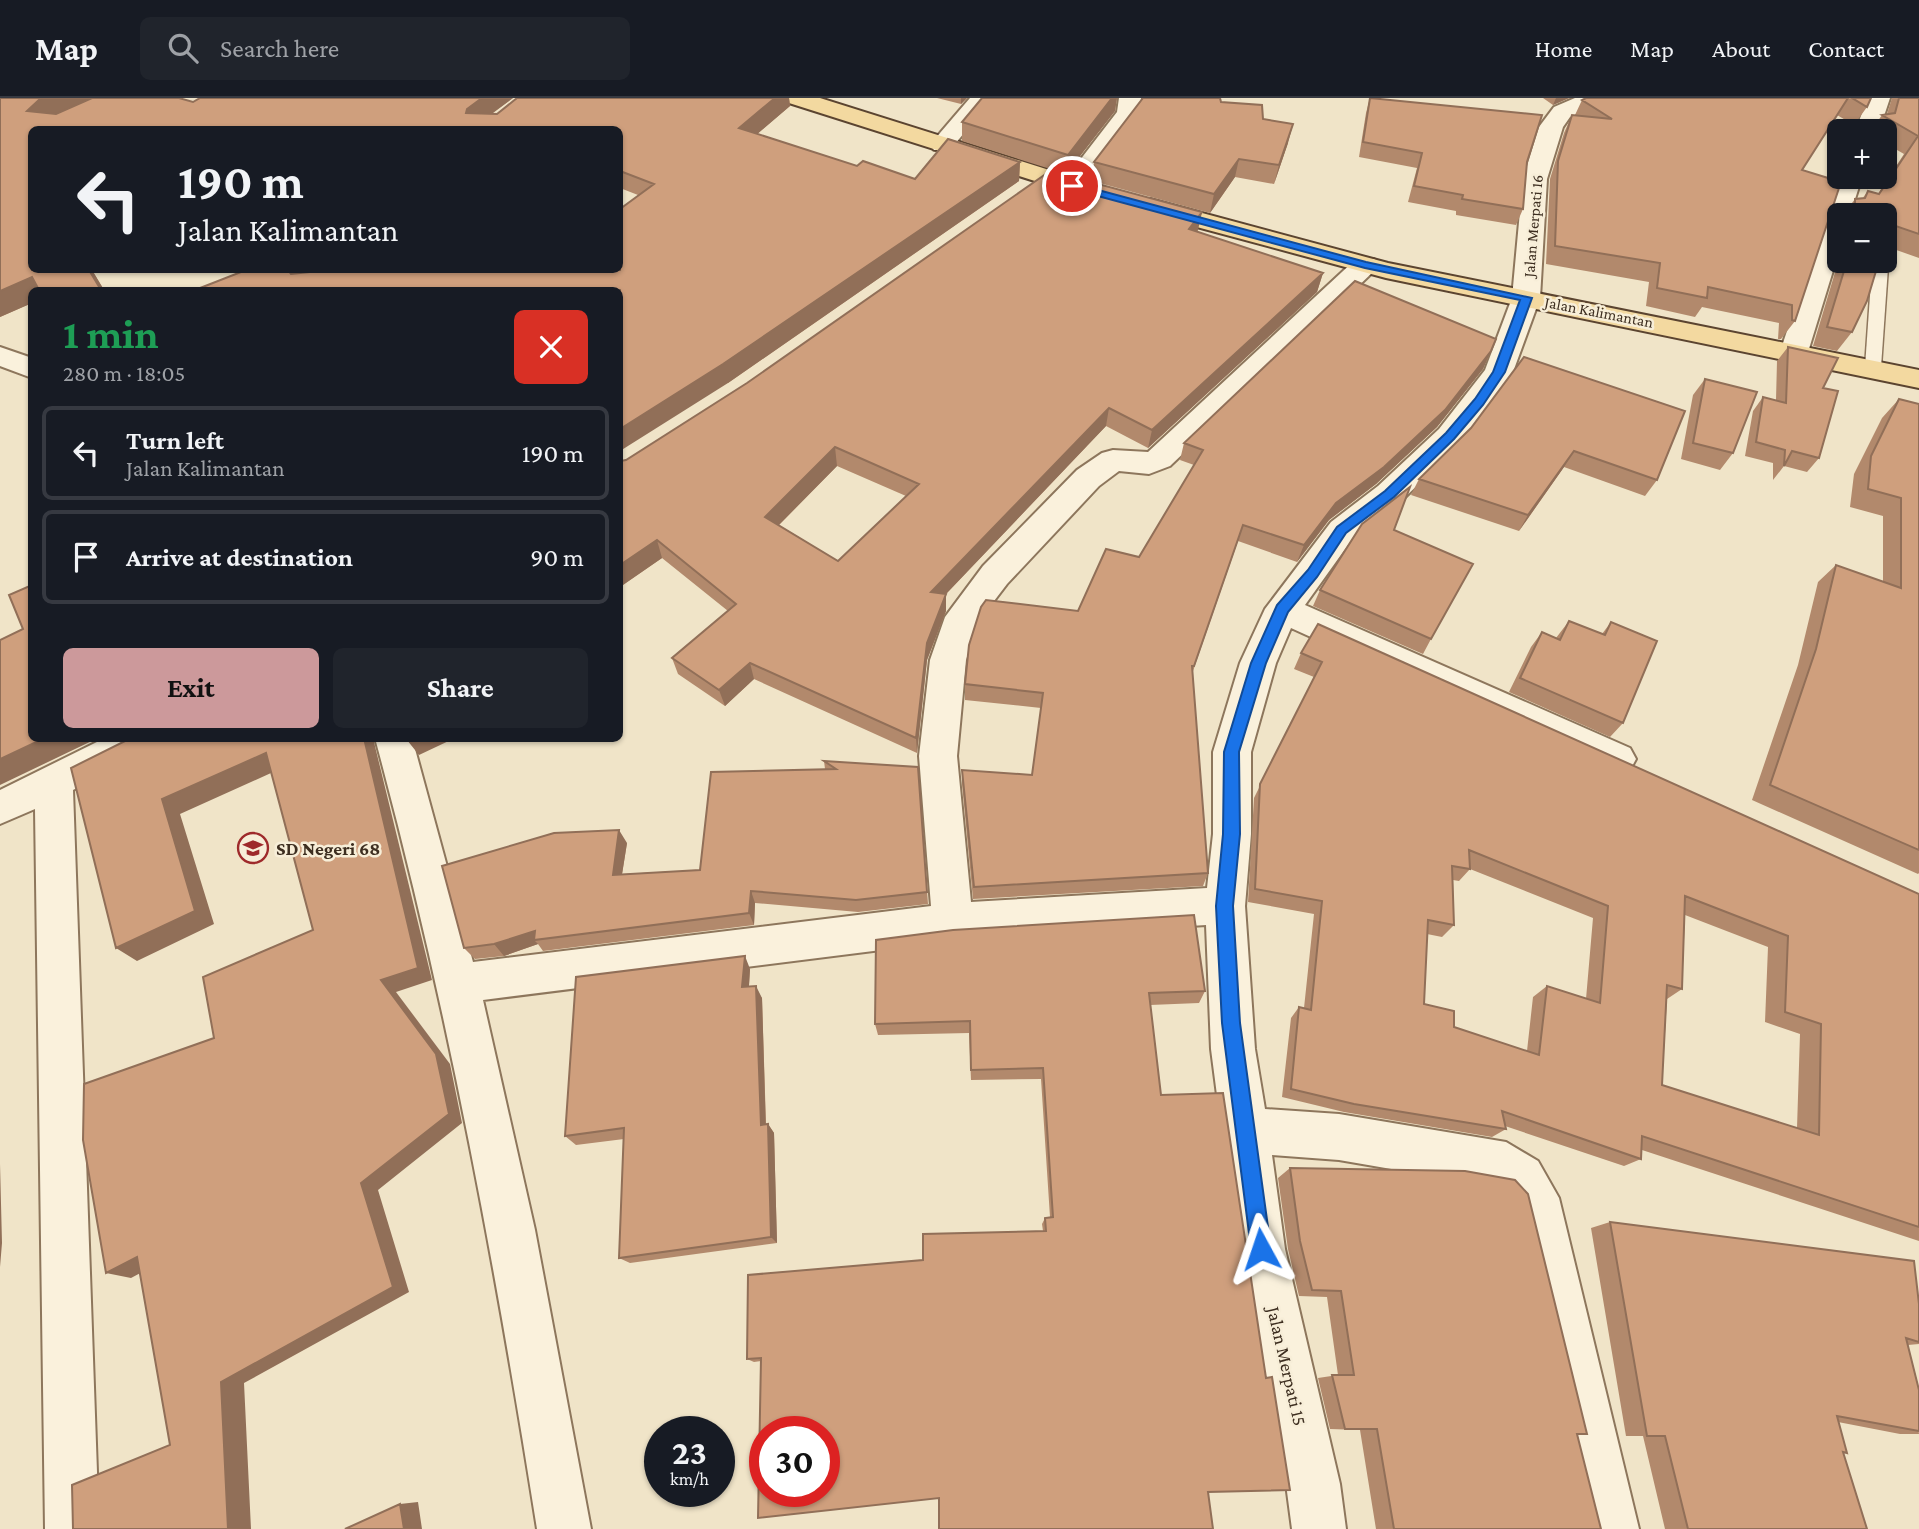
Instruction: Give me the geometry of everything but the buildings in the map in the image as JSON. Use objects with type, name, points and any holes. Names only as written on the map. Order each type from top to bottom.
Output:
[{"type":"main road","name":"Jalan Kalimantan","points":[[796,98],[942,145],[1032,186],[1072,186],[1365,265],[1873,367],[1919,379]]},
{"type":"street","points":[[942,145],[982,98]]},
{"type":"street","points":[[1072,186],[1128,113],[1130,98]]},
{"type":"street","name":"Jalan Merpati 16","points":[[1526,298],[1535,179],[1551,127],[1553,106],[1594,98]]},
{"type":"street","points":[[1871,119],[1879,98]]},
{"type":"street","points":[[1794,352],[1846,189]]},
{"type":"street","points":[[953,922],[938,756],[948,660],[962,617],[995,575],[1088,478],[1108,461],[1121,458],[1149,463],[1164,454],[1210,407],[1365,265]]},
{"type":"street","points":[[302,273],[314,287]]},
{"type":"street","name":"Jalan Merpati 15","points":[[1320,1529],[1313,1484],[1261,1249],[1233,1049],[1225,906],[1231,834],[1231,752],[1258,663],[1282,609],[1312,573],[1342,530],[1389,494],[1450,436],[1479,402],[1499,372],[1526,298]]},
{"type":"street","points":[[0,356],[28,367]]},
{"type":"street","points":[[1282,609],[1654,776]]},
{"type":"street","points":[[0,808],[133,742]]},
{"type":"street","points":[[394,742],[460,983],[524,1287],[564,1529]]},
{"type":"street","points":[[54,782],[72,1529]]},
{"type":"street","points":[[460,983],[953,922],[1082,912],[1225,906]]},
{"type":"street","points":[[1244,1130],[1339,1137],[1405,1147],[1506,1165],[1522,1177],[1536,1198],[1612,1529]]},
{"type":"lane","points":[[1873,367],[1880,273]]},
{"type":"place","name":"SD Negeri 68","points":[[253,848]]},
{"type":"route","points":[[1072,186],[1365,265],[1526,298],[1499,372],[1479,402],[1450,436],[1389,494],[1342,530],[1312,573],[1282,609],[1258,663],[1231,752],[1231,834],[1225,906],[1231,1023],[1261,1249]]}]
